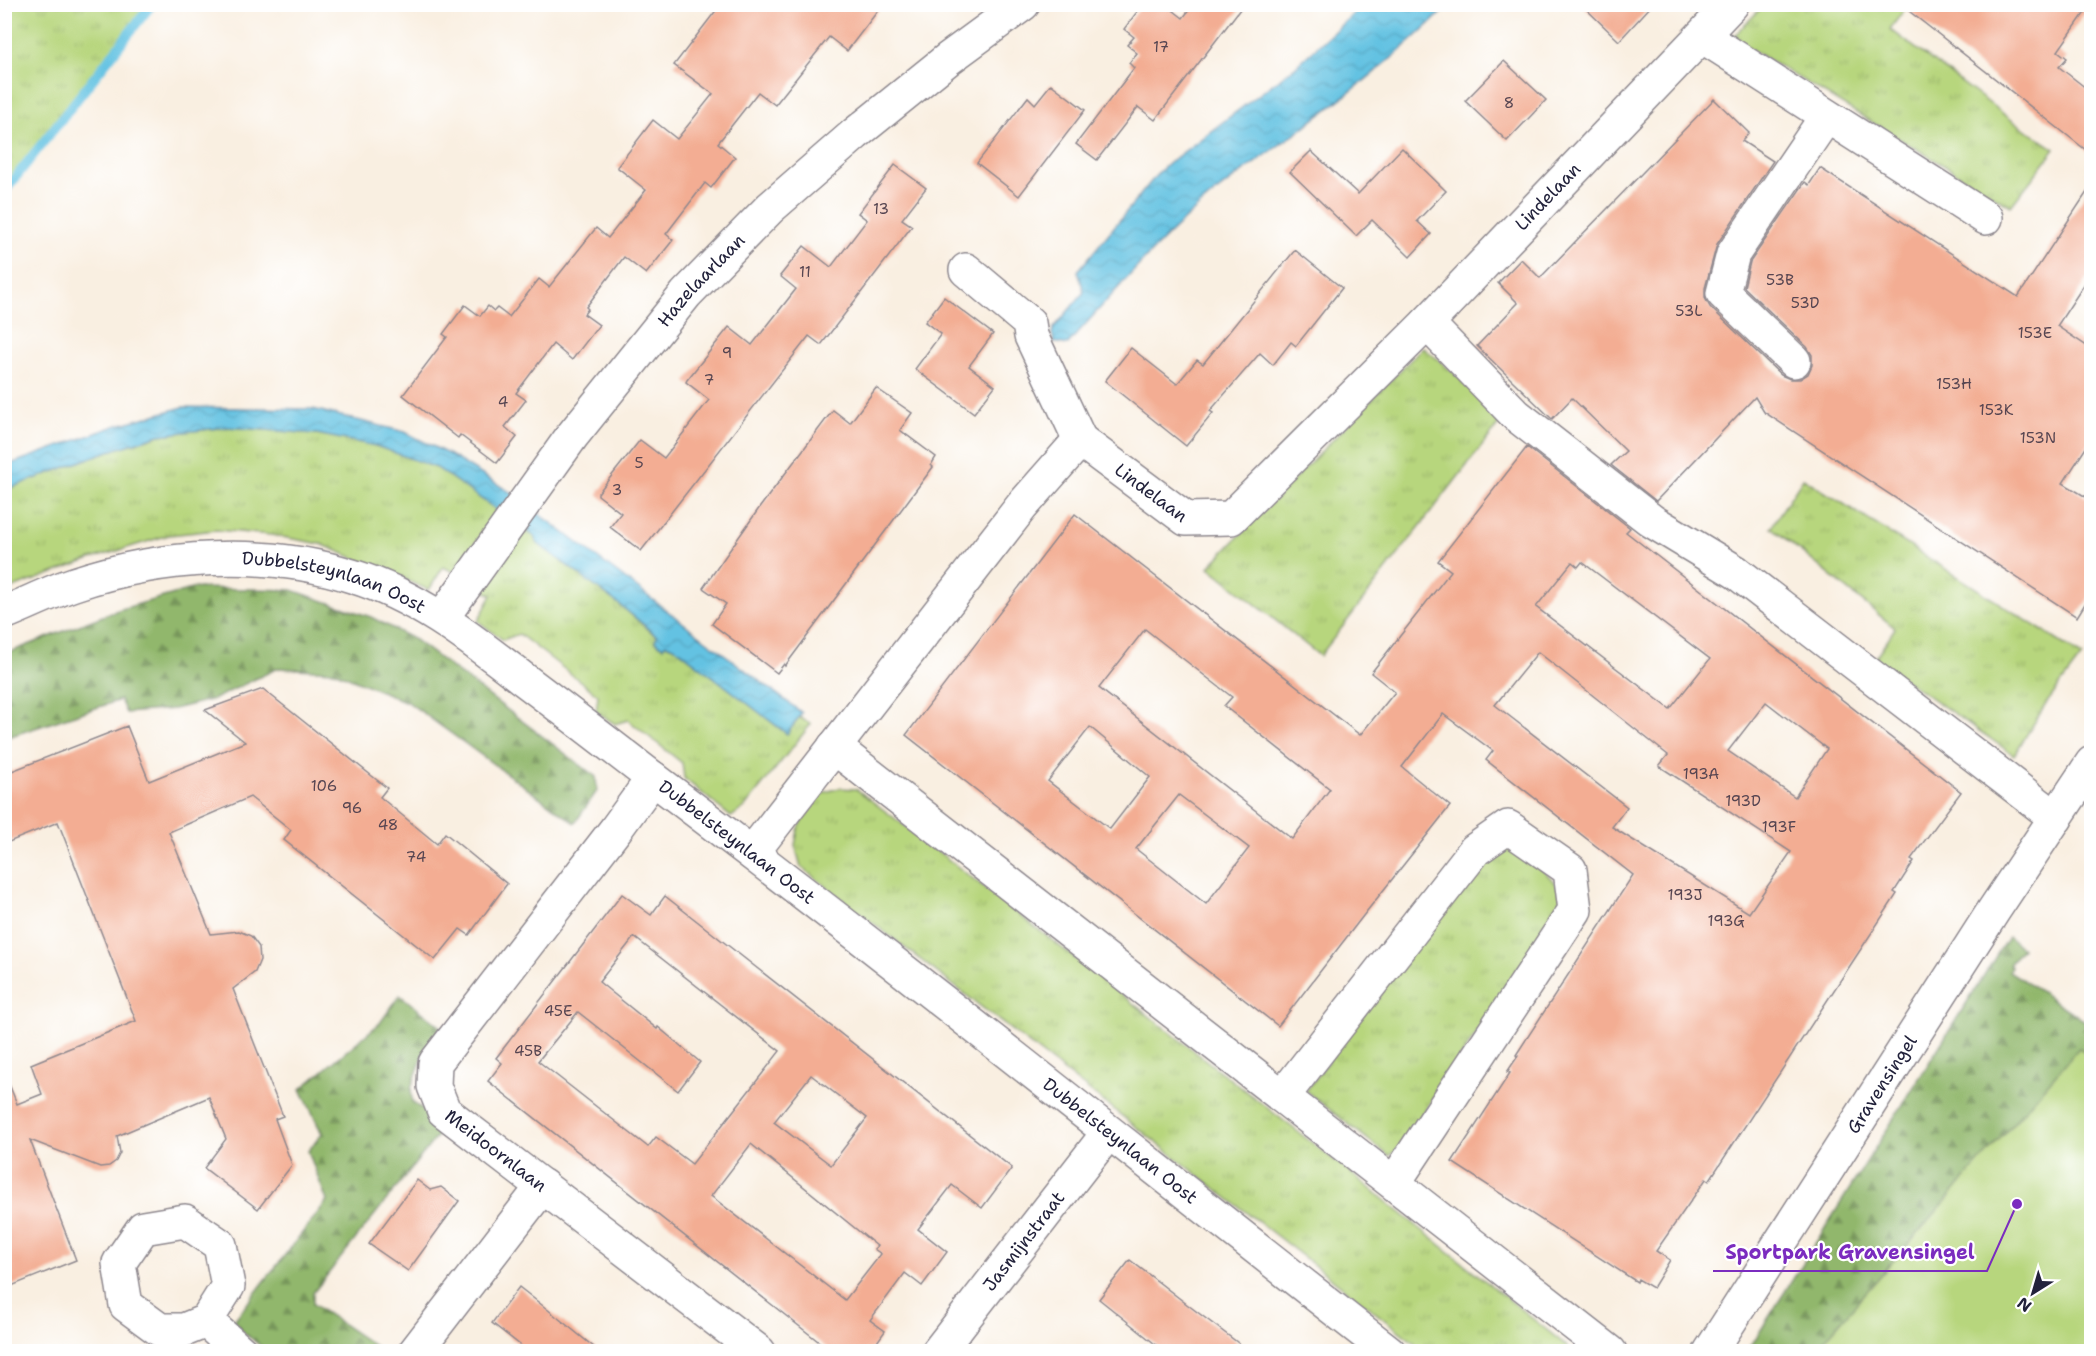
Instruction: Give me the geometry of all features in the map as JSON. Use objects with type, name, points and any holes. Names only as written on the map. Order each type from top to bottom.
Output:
[{"type":"street","name":"Hazelaarlaan","points":[[442,618],[572,436],[686,294],[770,208],[855,134],[948,59],[1023,4]]},
{"type":"street","name":"Lindelaan","points":[[1080,440],[1186,519],[1230,518],[1426,323],[1732,4]]},
{"type":"street","points":[[1702,36],[1986,218]]},
{"type":"street","points":[[1794,361],[1723,293],[1734,254],[1826,117]]},
{"type":"street","points":[[752,853],[1022,506],[1080,440],[1031,336],[1029,323],[966,270]]},
{"type":"street","points":[[1426,323],[1515,415],[1652,521],[1736,572],[2056,818]]},
{"type":"street","name":"Dubbelsteynlaan Oost","points":[[4,613],[74,584],[148,565],[201,559],[284,560],[348,574],[387,588],[442,618],[752,853],[1389,1352]]},
{"type":"street","points":[[834,747],[1610,1352]]},
{"type":"street","name":"Gravensingel","points":[[1710,1352],[2091,763]]},
{"type":"street","name":"Meidoornlaan","points":[[653,778],[435,1063],[434,1086],[444,1111],[759,1352]]},
{"type":"street","points":[[1283,1096],[1475,850],[1508,827],[1570,870],[1575,910],[1394,1183]]},
{"type":"street","name":"Jasmijnstraat","points":[[938,1352],[1108,1133]]},
{"type":"street","points":[[414,1352],[543,1186]]},
{"type":"street","points":[[206,1321],[241,1352]]},
{"type":"green space","points":[[4,5],[152,5],[5,193]]},
{"type":"green space","points":[[1764,5],[1908,5],[1890,29],[2013,121],[2055,149],[2011,206],[1732,38]]},
{"type":"green space","points":[[1423,347],[1505,416],[1320,656],[1209,567]]},
{"type":"green space","points":[[227,427],[317,434],[376,446],[437,468],[497,510],[456,573],[443,567],[429,590],[321,544],[271,535],[216,530],[169,535],[91,559],[5,591],[5,490],[100,454],[160,435]]},
{"type":"green space","points":[[1803,478],[2082,656],[2046,704],[2014,755],[1875,659],[1895,628],[1771,527]]},
{"type":"green space","points":[[525,530],[534,536],[537,543],[620,605],[657,637],[655,641],[662,647],[665,644],[676,648],[787,734],[799,717],[811,724],[745,807],[731,817],[684,778],[682,763],[628,720],[615,724],[596,712],[598,695],[519,634],[503,640],[478,621],[492,595],[482,590]]},
{"type":"green space","points":[[195,588],[292,590],[371,617],[415,640],[596,777],[597,791],[575,823],[409,703],[334,671],[278,668],[214,699],[174,709],[126,713],[120,700],[5,738],[5,654],[118,610]]},
{"type":"green space","points":[[839,788],[856,789],[922,839],[1352,1174],[1573,1351],[1425,1351],[801,867],[795,845],[798,830],[823,793]]},
{"type":"green space","points":[[1508,844],[1540,868],[1555,883],[1561,899],[1557,913],[1400,1148],[1389,1156],[1306,1091],[1482,853]]},
{"type":"green space","points":[[2008,937],[2022,948],[2009,965],[2011,966],[2009,971],[2091,1025],[2091,1056],[2079,1048],[1815,1351],[1747,1352]]},
{"type":"green space","points":[[400,995],[441,1027],[424,1053],[411,1088],[412,1102],[445,1126],[313,1293],[313,1304],[379,1349],[376,1352],[267,1351],[232,1323],[327,1201],[308,1151],[322,1134],[301,1089],[380,1023]]},
{"type":"green space","points":[[2079,1048],[2092,1056],[2091,1351],[1815,1351]]},
{"type":"water","points":[[1363,5],[1449,5],[1366,79],[1226,184],[1190,215],[1135,269],[1067,345],[1054,342],[1052,333],[1054,328],[1084,292],[1078,271],[1159,172],[1295,67]]},
{"type":"water","points":[[183,407],[313,409],[405,432],[448,454],[512,493],[802,713],[787,734],[676,648],[666,644],[663,647],[655,641],[657,636],[620,605],[537,543],[534,536],[437,468],[376,446],[317,434],[227,427],[159,435],[100,454],[5,490],[5,466],[118,425]]},
{"type":"building","points":[[721,4],[883,4],[847,51],[829,37],[775,105],[758,92],[718,143],[735,157],[711,188],[705,183],[666,234],[673,240],[646,274],[624,257],[586,307],[588,309],[584,314],[599,325],[572,360],[553,344],[516,393],[526,400],[505,427],[517,437],[497,463],[460,435],[458,438],[403,395],[447,337],[443,334],[465,305],[480,316],[488,306],[494,311],[497,308],[509,317],[539,279],[549,287],[596,228],[608,238],[646,190],[617,167],[653,120],[677,139],[713,94],[674,65]]},
{"type":"building","points":[[1143,4],[1165,4],[1183,18],[1194,4],[1244,4],[1155,120],[1138,107],[1097,160],[1076,144],[1134,68],[1129,63],[1137,53],[1127,45],[1134,37],[1124,29]]},
{"type":"building","points":[[1581,4],[1653,4],[1619,41]]},
{"type":"building","points":[[1900,4],[2091,4],[2058,51],[2067,58],[2059,67],[2091,92],[2091,154]]},
{"type":"building","points":[[1504,61],[1546,100],[1507,141],[1465,101]]},
{"type":"building","points":[[1051,84],[1085,110],[1019,196],[977,163],[1028,97],[1035,104]]},
{"type":"building","points":[[1714,99],[1749,133],[1742,141],[1773,161],[1717,244],[1705,288],[1705,298],[1710,307],[1781,375],[1790,379],[1800,379],[1808,374],[1812,365],[1812,355],[1807,347],[1744,287],[1750,262],[1805,182],[1809,185],[1820,168],[2018,297],[2091,186],[2091,274],[2057,326],[2091,349],[2091,440],[2063,483],[2091,500],[2091,594],[2077,617],[1764,412],[1755,397],[1656,501],[1611,465],[1626,451],[1572,398],[1552,419],[1477,346],[1518,303],[1498,283],[1521,259],[1540,278]]},
{"type":"building","points":[[1402,148],[1446,191],[1417,221],[1431,234],[1410,257],[1372,220],[1356,236],[1290,172],[1311,151],[1358,194]]},
{"type":"building","points":[[895,165],[926,188],[902,219],[912,226],[821,345],[809,336],[641,551],[610,527],[621,513],[598,493],[640,440],[664,458],[709,400],[686,382],[687,380],[729,327],[752,345],[796,289],[780,276],[804,246],[831,267],[867,220],[858,213]]},
{"type":"building","points":[[1295,250],[1342,288],[1296,346],[1291,342],[1273,365],[1260,353],[1210,411],[1213,413],[1186,446],[1105,381],[1131,348],[1177,384],[1197,360],[1203,364]]},
{"type":"building","points":[[944,297],[993,334],[969,366],[995,386],[974,413],[915,369],[941,334],[925,322]]},
{"type":"building","points":[[876,388],[912,413],[900,430],[936,457],[931,465],[933,467],[785,666],[784,664],[777,673],[712,624],[726,604],[703,588],[833,410],[850,423]]},
{"type":"building","points":[[1527,447],[1630,528],[1626,532],[1961,792],[1911,859],[1914,861],[1894,892],[1897,894],[1709,1181],[1706,1179],[1656,1251],[1670,1260],[1653,1288],[1638,1279],[1637,1282],[1452,1162],[1510,1073],[1507,1072],[1518,1056],[1516,1055],[1633,875],[1486,760],[1493,751],[1443,714],[1402,767],[1450,806],[1278,1026],[906,735],[1075,514],[1360,735],[1395,692],[1371,673],[1451,571],[1438,561]],"holes":[[[1572,562],[1578,567],[1582,562],[1710,659],[1670,709],[1536,607]],[[1145,629],[1232,697],[1224,706],[1330,789],[1292,839],[1099,688]],[[1538,652],[1668,755],[1659,766],[1791,852],[1749,913],[1612,827],[1627,807],[1495,705]],[[1766,702],[1827,749],[1795,797],[1728,751]],[[1090,727],[1150,777],[1110,829],[1048,781]],[[1179,795],[1249,848],[1206,904],[1136,849]]]},
{"type":"building","points":[[263,689],[387,788],[380,797],[437,844],[445,833],[507,884],[469,935],[460,929],[435,960],[284,840],[291,830],[250,797],[169,832],[211,934],[239,931],[251,936],[259,947],[260,960],[255,972],[233,989],[283,1116],[275,1119],[292,1165],[258,1209],[204,1168],[226,1139],[209,1097],[117,1136],[120,1153],[116,1161],[109,1166],[100,1167],[30,1140],[76,1260],[4,1289],[4,1080],[7,1079],[17,1104],[42,1094],[31,1064],[136,1021],[58,822],[4,844],[4,774],[127,726],[149,781],[245,742],[205,710]]},
{"type":"building","points":[[622,894],[651,915],[665,896],[1012,1168],[982,1208],[952,1185],[918,1229],[947,1252],[922,1286],[905,1273],[870,1320],[885,1331],[870,1352],[832,1352],[488,1081],[502,1063],[496,1058]],"holes":[[[634,937],[780,1051],[692,1164],[656,1137],[648,1147],[538,1061],[578,1012],[678,1091],[700,1062],[599,982]],[[811,1075],[867,1118],[831,1165],[774,1122]],[[751,1144],[877,1246],[874,1249],[881,1254],[845,1300],[711,1196]]]},
{"type":"building","points":[[417,1180],[430,1190],[441,1187],[459,1201],[408,1271],[369,1244]]},
{"type":"building","points":[[1130,1260],[1250,1352],[1165,1352],[1099,1299]]},
{"type":"building","points":[[519,1287],[600,1352],[529,1352],[492,1323]]},
{"type":"waterway","points":[[4,192],[152,4]]},
{"type":"place","name":"Sportpark Gravensingel","points":[[2017,1204]]}]
